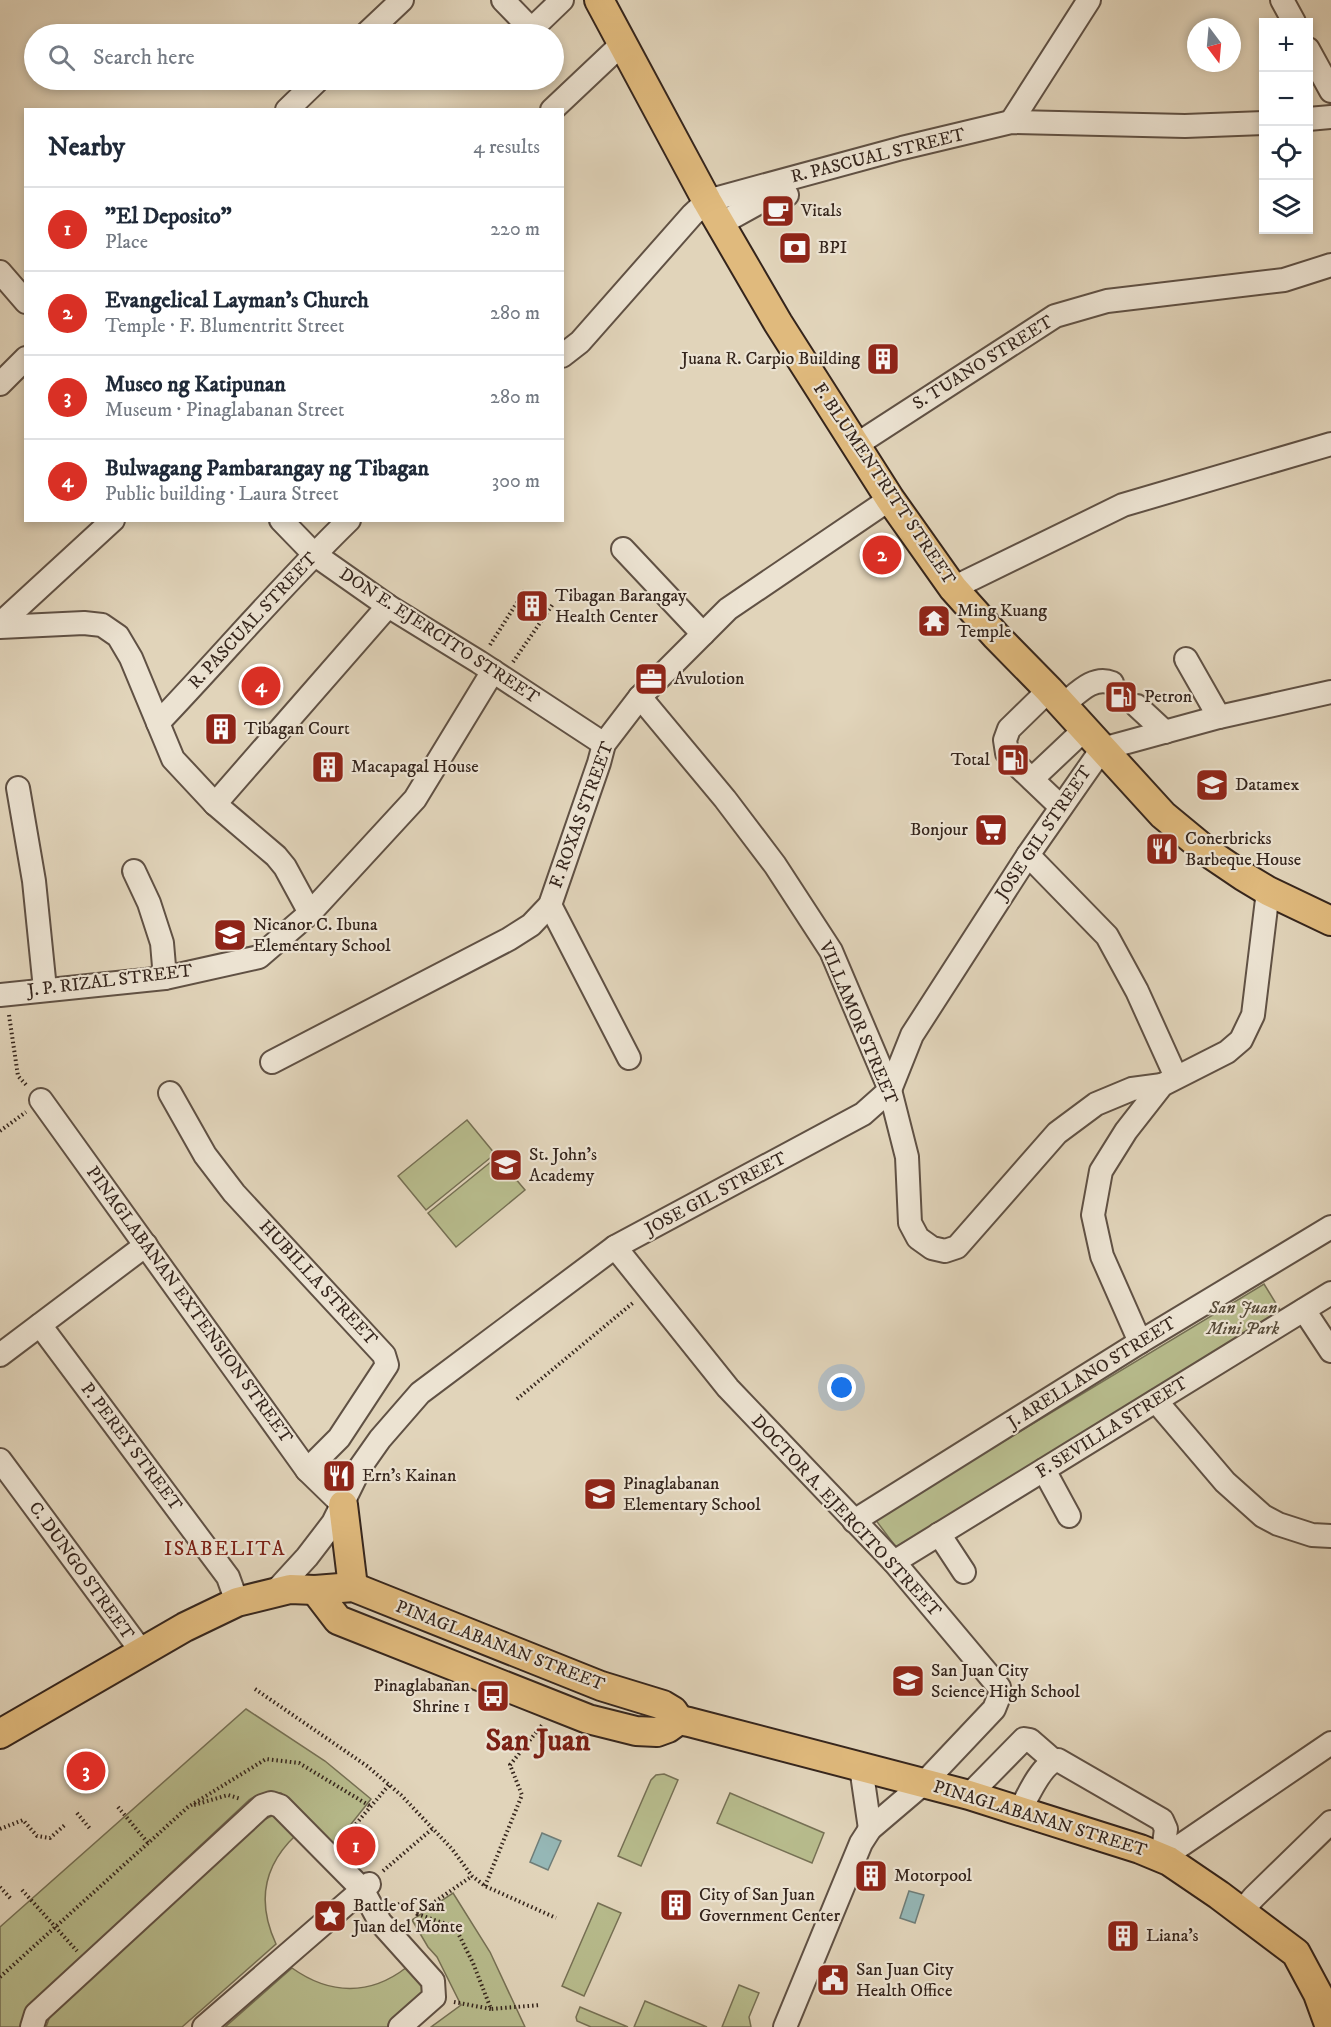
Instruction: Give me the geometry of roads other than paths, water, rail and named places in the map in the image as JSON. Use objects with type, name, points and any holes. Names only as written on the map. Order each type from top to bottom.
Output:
[{"type":"main road","name":"F. BLUMENTRITT STREET","points":[[599,0],[714,212],[778,323],[891,499],[953,588],[1163,815],[1209,853],[1268,891],[1331,921]]},
{"type":"main road","points":[[343,1505],[353,1587]]},
{"type":"main road","name":"PINAGLABANAN STREET","points":[[0,1734],[215,1611],[237,1602],[290,1589],[353,1587],[601,1686],[663,1705],[673,1711],[679,1720],[969,1795],[1140,1849],[1166,1860],[1296,1953],[1318,1994],[1330,2027]]},
{"type":"main road","name":"PINAGLABANAN STREET","points":[[315,1590],[338,1620],[588,1719],[636,1731],[657,1732],[679,1720]]},
{"type":"street","points":[[377,24],[402,0]]},
{"type":"street","points":[[502,0],[526,24]]},
{"type":"street","points":[[537,24],[562,0]]},
{"type":"street","points":[[1011,122],[1089,0]]},
{"type":"street","points":[[1282,0],[1292,18]]},
{"type":"street","points":[[554,108],[623,43]]},
{"type":"street","points":[[1313,58],[1331,92]]},
{"type":"street","points":[[289,108],[308,90]]},
{"type":"street","points":[[1313,119],[1331,117]]},
{"type":"street","name":"R. PASCUAL STREET","points":[[564,354],[580,342],[692,215],[714,212],[902,148],[1011,122],[1185,126],[1259,123]]},
{"type":"street","points":[[714,212],[820,185]]},
{"type":"street","name":"S. TUANO STREET","points":[[856,445],[1055,316],[1107,301],[1284,280],[1331,265]]},
{"type":"street","points":[[0,272],[24,300]]},
{"type":"street","points":[[0,384],[24,360]]},
{"type":"street","points":[[953,588],[1123,505],[1331,444]]},
{"type":"street","name":"F. ROXAS STREET","points":[[272,1062],[509,939],[531,925],[550,905],[604,744],[640,697],[728,609],[891,499]]},
{"type":"street","points":[[0,626],[111,522]]},
{"type":"street","name":"DON E. EJERCITO STREET","points":[[283,522],[314,554],[388,606],[604,744]]},
{"type":"street","name":"R. PASCUAL STREET","points":[[158,723],[314,554],[347,522]]},
{"type":"street","points":[[623,549],[703,634]]},
{"type":"street","points":[[216,804],[388,606]]},
{"type":"street","points":[[0,626],[84,623],[102,625],[118,636],[131,658],[173,759],[216,804],[276,856],[285,867],[310,913]]},
{"type":"street","points":[[1186,659],[1219,717]]},
{"type":"street","name":"J. P. RIZAL STREET","points":[[3,995],[165,978],[259,957],[310,913],[415,799],[491,670]]},
{"type":"street","points":[[1061,807],[1019,767],[1005,740],[1009,729],[1056,697],[1092,682],[1112,683]]},
{"type":"street","points":[[1019,767],[1093,739],[1165,732],[1219,717],[1331,692]]},
{"type":"street","name":"VILLAMOR STREET","points":[[640,697],[725,799],[775,865],[831,951],[890,1090],[907,1157],[910,1223],[918,1238],[932,1248],[945,1251],[957,1247],[1057,1133],[1096,1104],[1132,1089],[1169,1081]]},
{"type":"street","points":[[1137,706],[1165,732]]},
{"type":"street","name":"JOSE GIL STREET","points":[[274,1593],[307,1557],[333,1523],[362,1466],[380,1439],[420,1393],[615,1247],[863,1114],[890,1090],[912,1035],[1061,807],[1093,739]]},
{"type":"street","points":[[18,788],[34,881],[45,989]]},
{"type":"street","points":[[1028,855],[1107,936],[1142,1001],[1169,1081]]},
{"type":"street","points":[[134,871],[149,903],[162,943],[165,978]]},
{"type":"street","points":[[1140,1342],[1102,1256],[1094,1215],[1101,1172],[1126,1131],[1169,1081],[1227,1052],[1241,1040],[1253,1015],[1268,891]]},
{"type":"street","points":[[550,905],[629,1058]]},
{"type":"street","name":"HUBILLA STREET","points":[[170,1093],[205,1155],[234,1193],[387,1360],[387,1365],[339,1438],[307,1470]]},
{"type":"street","name":"PINAGLABANAN EXTENSION STREET","points":[[41,1100],[307,1470],[343,1505]]},
{"type":"street","name":"J. ARELLANO STREET","points":[[854,1521],[1140,1342],[1331,1227]]},
{"type":"street","points":[[0,1355],[146,1245]]},
{"type":"street","name":"DOCTOR A. EJERCITO STREET","points":[[615,1247],[728,1388],[894,1562],[999,1687],[1000,1694],[994,1709],[924,1783]]},
{"type":"street","name":"F. SEVILLA STREET","points":[[894,1562],[1331,1293]]},
{"type":"street","points":[[1304,1310],[1331,1351]]},
{"type":"street","name":"P. PEREY STREET","points":[[40,1325],[228,1577],[237,1602]]},
{"type":"street","points":[[1156,1401],[1225,1482],[1263,1516],[1278,1524],[1312,1535],[1331,1536]]},
{"type":"street","name":"C. DUNGO STREET","points":[[0,1460],[142,1652]]},
{"type":"street","points":[[1044,1470],[1069,1516]]},
{"type":"street","points":[[939,1534],[964,1572]]},
{"type":"street","points":[[969,1795],[1024,1739],[1030,1740],[1053,1760],[1058,1760],[1162,1820],[1166,1829],[1166,1860]]},
{"type":"street","points":[[1166,1860],[1174,1850],[1331,1743]]},
{"type":"street","points":[[1020,1811],[1030,1791],[1053,1760]]},
{"type":"street","points":[[861,1767],[870,1829]]},
{"type":"street","points":[[785,2027],[861,1843],[870,1829],[924,1783]]},
{"type":"street","points":[[32,2027],[36,2014],[262,1806],[272,1803],[280,1806],[338,1864],[371,1882],[380,1922],[434,1981],[434,1997],[400,2027]]},
{"type":"street","points":[[1241,1912],[1331,1822]]},
{"type":"street","points":[[204,2027],[371,1882]]},
{"type":"water","points":[[542,1833],[561,1841],[548,1870],[530,1862]]},
{"type":"water","points":[[909,1891],[924,1895],[915,1923],[900,1918]]},
{"type":"tunnel","points":[[1112,683],[1137,706]]},
{"type":"place","name":"Vitals","points":[[778,211]]},
{"type":"place","name":"BPI","points":[[795,248]]},
{"type":"place","name":"Juana R. Carpio Building","points":[[883,359]]},
{"type":"place","name":"Evangelical Layman’s Church","points":[[882,555]]},
{"type":"place","name":"Tibagan Barangay Health Center","points":[[532,606]]},
{"type":"place","name":"Ming Kuang Temple","points":[[934,621]]},
{"type":"place","name":"Avulotion","points":[[651,679]]},
{"type":"place","name":"Bulwagang Pambarangay ng Tibagan","points":[[261,686]]},
{"type":"place","name":"Petron","points":[[1121,697]]},
{"type":"place","name":"Tibagan Court","points":[[221,729]]},
{"type":"place","name":"Total","points":[[1013,760]]},
{"type":"place","name":"Macapagal House","points":[[328,767]]},
{"type":"place","name":"Datamex","points":[[1212,785]]},
{"type":"place","name":"Bonjour","points":[[991,830]]},
{"type":"place","name":"Conerbricks Barbeque House","points":[[1162,849]]},
{"type":"place","name":"Nicanor C. Ibuna Elementary School","points":[[230,935]]},
{"type":"place","name":"St. John's Academy","points":[[506,1165]]},
{"type":"place","name":"Ern's Kainan","points":[[339,1476]]},
{"type":"place","name":"Pinaglabanan Elementary School","points":[[600,1494]]},
{"type":"place","name":"San Juan City Science High School","points":[[908,1681]]},
{"type":"place","name":"Pinaglabanan Shrine 1","points":[[493,1696]]},
{"type":"place","name":"Museo ng Katipunan","points":[[86,1771]]},
{"type":"place","name":"\"El Deposito\"","points":[[356,1846]]},
{"type":"place","name":"Motorpool","points":[[871,1876]]},
{"type":"place","name":"City of San Juan Government Center","points":[[676,1905]]},
{"type":"place","name":"Battle of San Juan del Monte","points":[[330,1916]]},
{"type":"place","name":"Liana's","points":[[1123,1936]]},
{"type":"place","name":"San Juan City Health Office","points":[[833,1980]]},
{"type":"district","name":"ISABELITA","points":[[225,1549]]},
{"type":"district","name":"San Juan","points":[[538,1741]]},
{"type":"park label","name":"San Juan Mini Park","points":[[1243,1318]]}]
